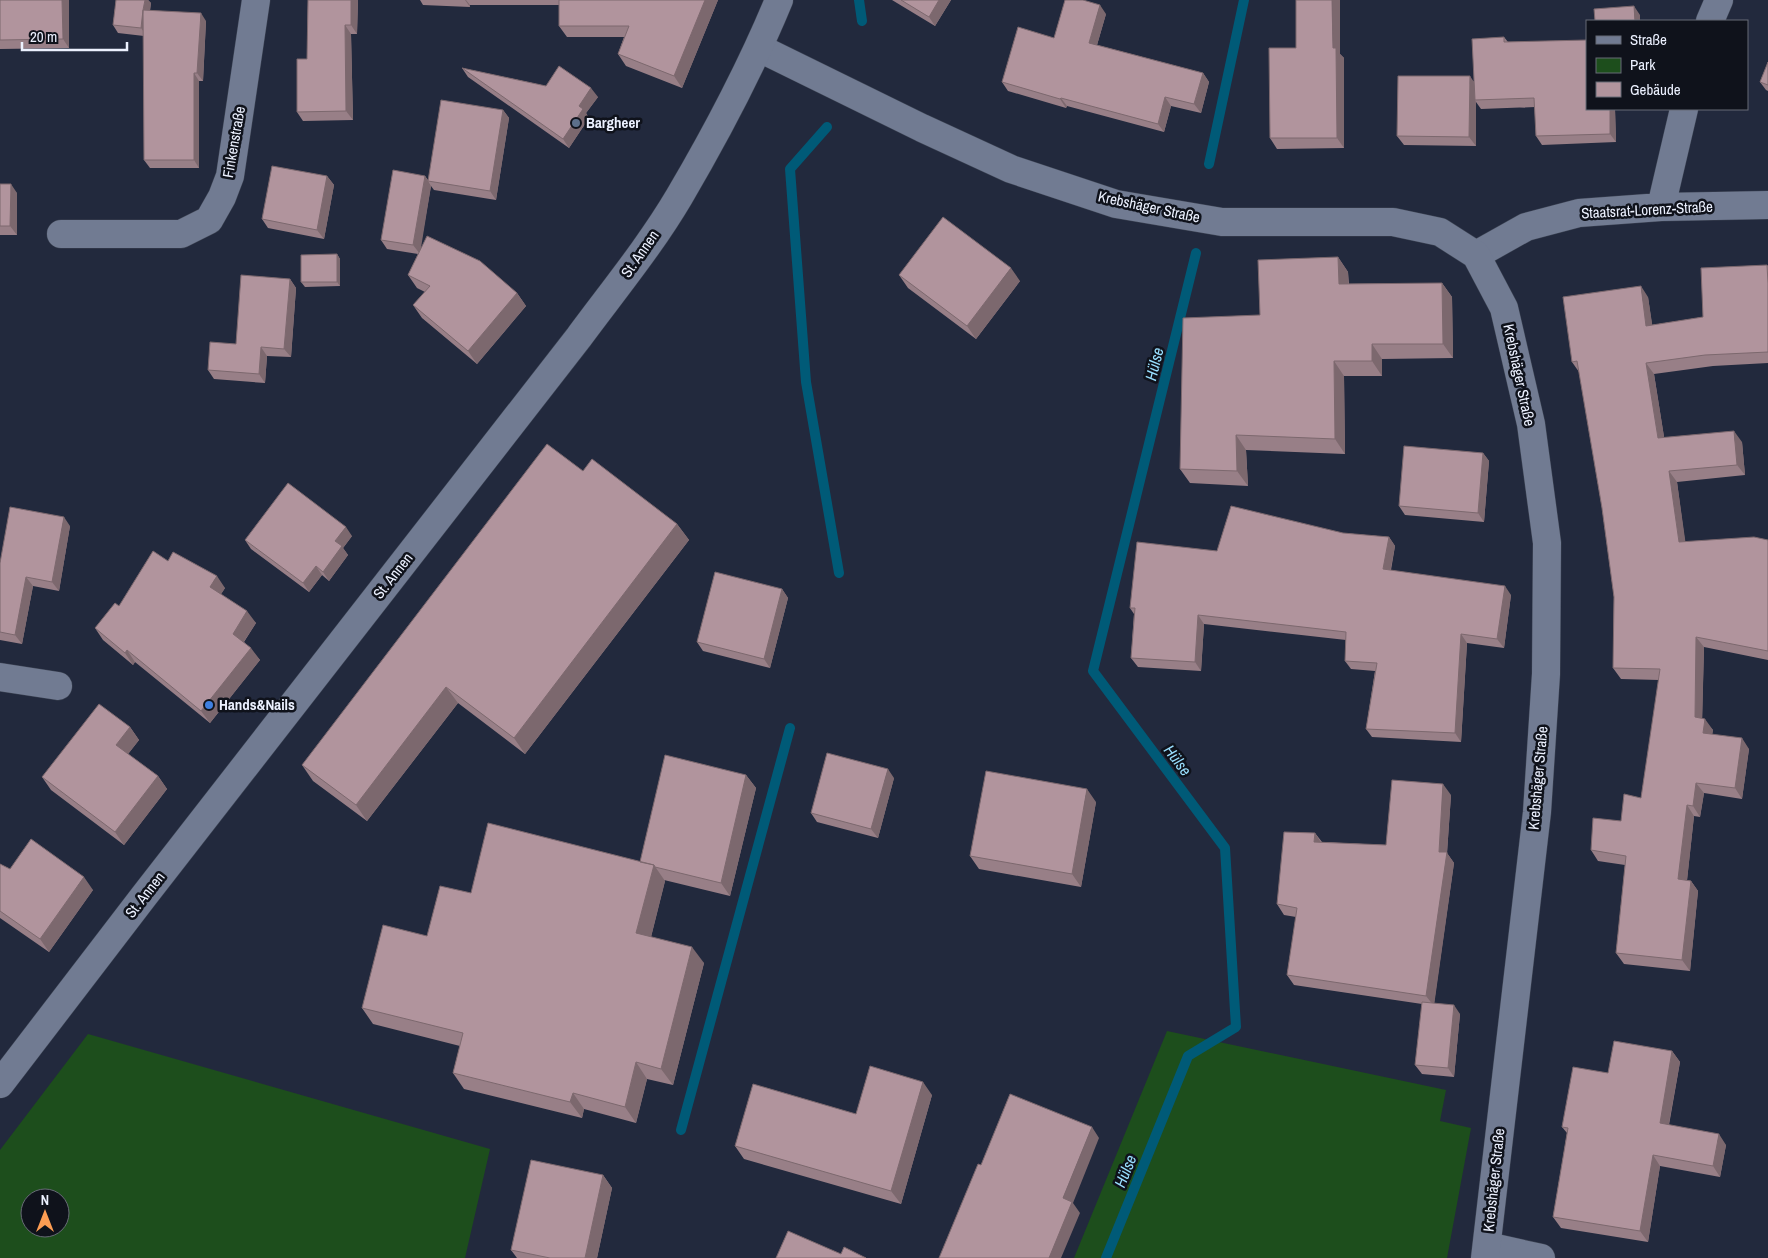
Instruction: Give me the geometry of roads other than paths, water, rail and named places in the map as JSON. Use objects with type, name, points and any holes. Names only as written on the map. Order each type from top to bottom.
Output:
[{"type":"street","name":"Finkenstraße","points":[[61,234],[182,234],[209,220],[222,197],[230,176],[256,0]]},
{"type":"street","name":"St. Annen","points":[[0,1084],[579,337],[638,258],[678,198],[717,128],[759,48],[779,0]]},
{"type":"street","points":[[1710,20],[1719,0]]},
{"type":"street","name":"Krebshäger Straße","points":[[759,48],[922,128],[1011,169],[1116,204],[1222,222],[1393,222],[1440,232],[1476,255],[1504,308],[1531,424],[1547,543],[1546,674],[1536,812],[1486,1252]]},
{"type":"street","points":[[1661,207],[1684,110]]},
{"type":"street","name":"Staatsrat-Lorenz-Straße","points":[[1476,255],[1526,227],[1579,213],[1661,207],[1768,205]]},
{"type":"street","points":[[0,677],[58,686]]},
{"type":"street","points":[[1486,1252],[1541,1258]]},
{"type":"waterway","points":[[859,0],[862,21]]},
{"type":"waterway","name":"Hülse","points":[[1209,164],[1244,0]]},
{"type":"waterway","points":[[827,127],[790,169],[806,382],[839,573]]},
{"type":"waterway","name":"Hülse","points":[[1106,1258],[1188,1056],[1236,1027],[1225,848],[1093,671],[1196,253]]},
{"type":"waterway","points":[[681,1130],[790,728]]},
{"type":"place","name":"Bargheer","points":[[576,123]]},
{"type":"place","name":"Hands&Nails","points":[[209,705]]}]
